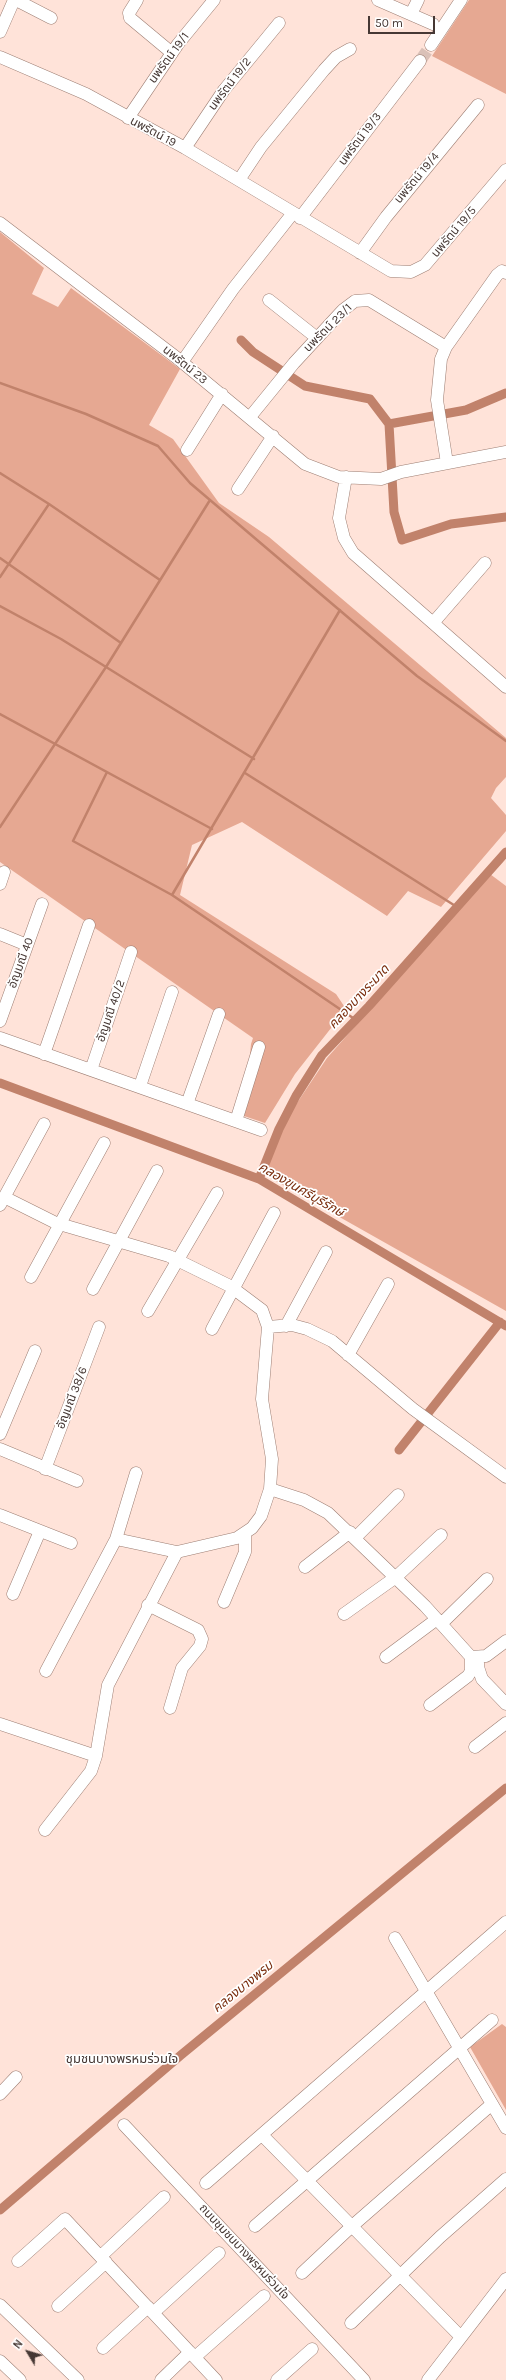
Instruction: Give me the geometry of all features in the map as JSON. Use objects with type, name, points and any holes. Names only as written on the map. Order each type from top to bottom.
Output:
[{"type":"street","points":[[0,32],[15,0],[51,18]]},
{"type":"street","points":[[137,0],[129,13],[130,18],[172,53]]},
{"type":"street","name":"นพรัตน์ 19/1","points":[[128,118],[172,53],[214,0]]},
{"type":"street","points":[[378,0],[433,24]]},
{"type":"street","points":[[411,14],[418,0]]},
{"type":"street","points":[[431,45],[461,0]]},
{"type":"street","name":"นพรัตน์ 19/2","points":[[185,148],[224,90],[279,23]]},
{"type":"street","points":[[238,180],[261,147],[324,70],[336,57],[350,49]]},
{"type":"street","name":"นพรัตน์ 19","points":[[0,57],[74,88],[185,148],[360,254],[391,271]]},
{"type":"street","name":"นพรัตน์ 19/3","points":[[182,362],[233,289],[297,216],[420,61]]},
{"type":"street","name":"นพรัตน์ 19/4","points":[[360,254],[386,217],[478,105]]},
{"type":"street","name":"นพรัตน์ 19/5","points":[[391,271],[411,272],[425,265],[506,170]]},
{"type":"street","name":"นพรัตน์ 23","points":[[0,223],[182,362],[305,464],[339,477],[381,479],[401,472],[447,463]]},
{"type":"street","points":[[506,272],[502,271],[497,275],[446,347],[438,374],[437,400],[447,463],[506,452]]},
{"type":"street","points":[[269,300],[317,338]]},
{"type":"street","name":"นพรัตน์ 23/1","points":[[250,417],[294,363],[343,310],[355,301],[369,300],[446,347]]},
{"type":"street","points":[[187,450],[222,394]]},
{"type":"street","points":[[238,488],[273,436]]},
{"type":"street","points":[[346,478],[339,518],[344,538],[353,553],[506,687]]},
{"type":"street","points":[[433,623],[484,563]]},
{"type":"street","points":[[0,884],[4,872]]},
{"type":"street","name":"อัญมณี 40","points":[[0,1021],[42,904]]},
{"type":"street","points":[[44,1054],[89,925]]},
{"type":"street","points":[[0,934],[27,945]]},
{"type":"street","name":"อัญมณี 40/2","points":[[91,1070],[131,952]]},
{"type":"street","points":[[140,1086],[172,992]]},
{"type":"street","points":[[188,1104],[219,1014]]},
{"type":"street","points":[[0,1038],[140,1086],[261,1130]]},
{"type":"street","points":[[236,1120],[259,1047]]},
{"type":"street","points":[[44,1124],[2,1201],[60,1224],[178,1260],[234,1289],[262,1310],[268,1327],[262,1398],[272,1459],[270,1488],[261,1516],[252,1528],[237,1538],[177,1552],[116,1539]]},
{"type":"street","points":[[31,1277],[104,1144]]},
{"type":"street","points":[[93,1289],[157,1170]]},
{"type":"street","points":[[148,1312],[218,1193]]},
{"type":"street","points":[[212,1329],[274,1213]]},
{"type":"street","points":[[286,1326],[326,1252]]},
{"type":"street","points":[[348,1355],[388,1284]]},
{"type":"street","name":"อัญมณี 38/6","points":[[45,1469],[99,1326]]},
{"type":"street","points":[[268,1327],[286,1326],[307,1329],[332,1341],[413,1409],[506,1477]]},
{"type":"street","points":[[0,1434],[35,1351]]},
{"type":"street","points":[[0,1449],[77,1482]]},
{"type":"street","points":[[46,1671],[116,1539],[136,1473]]},
{"type":"street","points":[[270,1488],[304,1500],[322,1510],[352,1535],[475,1657],[482,1679],[506,1704]]},
{"type":"street","points":[[305,1567],[352,1535],[398,1495]]},
{"type":"street","points":[[0,1515],[71,1543]]},
{"type":"street","points":[[13,1594],[40,1531]]},
{"type":"street","points":[[224,1602],[245,1552],[245,1532]]},
{"type":"street","points":[[344,1614],[396,1577],[441,1535]]},
{"type":"street","points":[[45,1830],[91,1771],[96,1756],[108,1685],[148,1605],[177,1552]]},
{"type":"street","points":[[386,1657],[439,1621],[487,1579]]},
{"type":"street","points":[[148,1605],[198,1630],[202,1639],[200,1646],[182,1668],[170,1708]]},
{"type":"street","points":[[475,1657],[486,1656],[506,1641]]},
{"type":"street","points":[[430,1705],[468,1676],[475,1657]]},
{"type":"street","points":[[475,1747],[506,1723]]},
{"type":"street","points":[[0,1724],[96,1756]]},
{"type":"street","points":[[206,2183],[506,1922]]},
{"type":"street","points":[[395,1938],[506,2128]]},
{"type":"street","points":[[256,2226],[492,2020]]},
{"type":"street","points":[[0,2094],[16,2077]]},
{"type":"street","points":[[302,2273],[351,2227],[492,2104]]},
{"type":"street","name":"ถนนชุมชนบางพรหมร่วมใจ","points":[[124,2125],[364,2380]]},
{"type":"street","points":[[262,2135],[461,2337]]},
{"type":"street","points":[[350,2323],[506,2179]]},
{"type":"street","points":[[58,2306],[164,2197]]},
{"type":"street","points":[[18,2261],[65,2219],[216,2380]]},
{"type":"street","points":[[104,2348],[219,2253]]},
{"type":"street","points":[[428,2380],[506,2279]]},
{"type":"street","points":[[161,2380],[264,2296]]},
{"type":"street","points":[[0,2305],[78,2380]]},
{"type":"street","points":[[277,2380],[312,2349]]},
{"type":"street","points":[[0,2361],[20,2380]]},
{"type":"shaded area","points":[[469,0],[506,0],[506,94],[432,56]]},
{"type":"shaded area","points":[[0,232],[44,268],[32,294],[58,307],[71,288],[180,369],[149,425],[173,439],[219,503],[269,537],[506,738],[506,777],[496,788],[491,798],[506,815],[506,831],[441,907],[408,891],[387,916],[242,822],[192,845],[180,895],[336,994],[346,1009],[295,1074],[265,1123],[244,1116],[251,1044],[253,1038],[0,862]]},
{"type":"shaded area","points":[[490,874],[506,886],[506,1311],[258,1171],[293,1109],[327,1058]]},
{"type":"shaded area","points":[[502,2024],[506,2027],[506,2110],[470,2047]]},
{"type":"waterway","points":[[241,340],[253,352],[305,386],[370,399],[389,424],[394,512],[402,540],[451,524],[506,517]]},
{"type":"waterway","points":[[0,383],[86,414],[158,446],[190,483],[417,676],[506,741]]},
{"type":"waterway","points":[[389,424],[466,410],[506,393]]},
{"type":"waterway","points":[[0,473],[49,504]]},
{"type":"waterway","points":[[0,827],[106,667],[210,500]]},
{"type":"waterway","points":[[0,577],[49,504],[160,580]]},
{"type":"waterway","points":[[0,558],[121,643]]},
{"type":"waterway","points":[[0,606],[61,639],[254,759]]},
{"type":"waterway","points":[[172,895],[340,610]]},
{"type":"waterway","points":[[0,714],[212,829]]},
{"type":"waterway","points":[[107,772],[73,841],[172,895],[356,1020]]},
{"type":"waterway","points":[[245,773],[457,907]]},
{"type":"waterway","name":"คลองบางระมาด","points":[[259,1179],[279,1129],[296,1096],[322,1055],[369,1006],[506,852]]},
{"type":"waterway","name":"คลองขุนศรีบุรีรักษ์","points":[[0,1083],[259,1179],[506,1326]]},
{"type":"waterway","points":[[399,1450],[500,1322]]},
{"type":"waterway","name":"คลองบางพรม","points":[[0,2210],[181,2055],[506,1788]]},
{"type":"tunnel","points":[[420,61],[431,45]]},
{"type":"district","name":"ชุมชนบางพรหมร่วมใจ","points":[[122,2059]]}]
